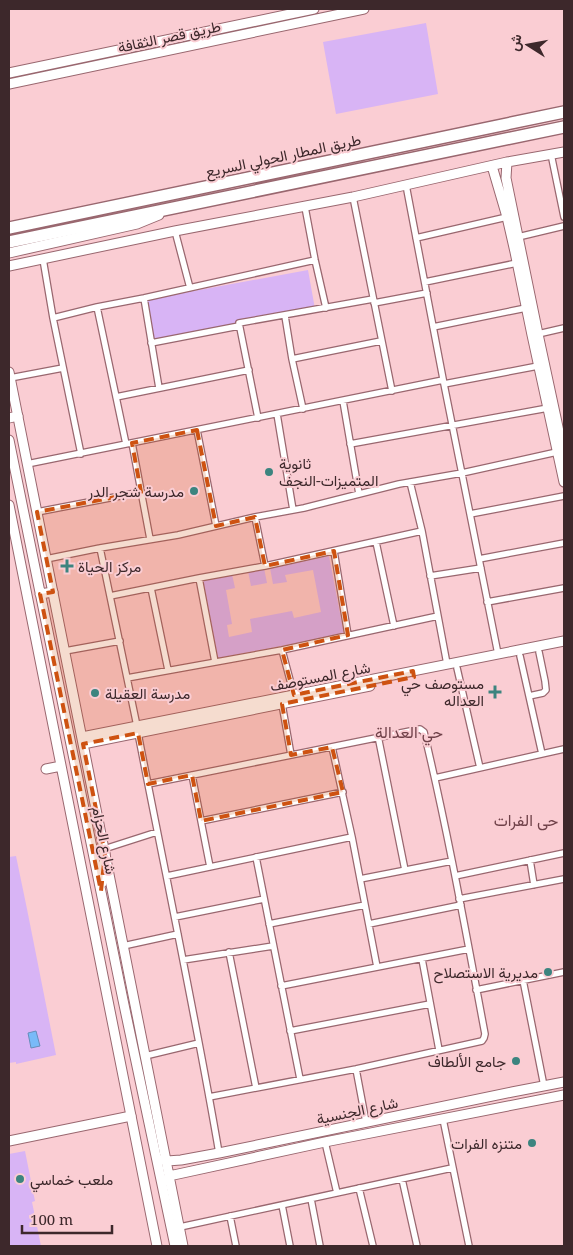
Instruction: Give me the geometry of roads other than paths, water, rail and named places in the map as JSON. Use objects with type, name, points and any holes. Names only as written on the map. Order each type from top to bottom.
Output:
[{"type":"highway","name":"طريق المطار الحولي السريع","points":[[9,228],[564,112]]},
{"type":"highway","points":[[493,127],[490,135],[496,142]]},
{"type":"highway","name":"طريق المطار الحولي السريع","points":[[9,242],[564,128]]},
{"type":"highway","points":[[473,131],[478,139],[474,146]]},
{"type":"main road","name":"طريق قصر الثقافة","points":[[9,73],[314,9]]},
{"type":"main road","name":"طريق قصر الثقافة","points":[[9,84],[364,9]]},
{"type":"main road","points":[[210,30],[208,35],[209,39],[213,42]]},
{"type":"main road","points":[[183,36],[188,40],[189,44],[186,47]]},
{"type":"main road","points":[[9,266],[175,230],[305,207],[507,162],[564,152]]},
{"type":"main road","points":[[507,162],[502,179],[507,217],[518,251],[538,334],[561,453],[564,482]]},
{"type":"main road","points":[[492,166],[502,179],[518,237],[518,263],[526,308],[538,366],[551,407]]},
{"type":"main road","points":[[9,253],[137,224],[182,206]]},
{"type":"main road","points":[[9,375],[13,417],[27,464],[37,512],[167,1162],[175,1228],[184,1246]]},
{"type":"main road","name":"شارع الحزام","points":[[9,440],[128,1026],[163,1188],[175,1228],[174,1246]]},
{"type":"main road","name":"شارع الحزام","points":[[9,505],[157,1246]]},
{"type":"main road","points":[[40,594],[53,592]]},
{"type":"main road","name":"شارع المستوصف","points":[[241,709],[282,704],[414,674],[447,664],[564,641]]},
{"type":"main road","name":"شارع المستوصف","points":[[82,741],[241,709],[294,695],[457,668],[564,647]]},
{"type":"main road","points":[[40,662],[48,667],[53,663],[53,660]]},
{"type":"main road","points":[[46,688],[47,682],[51,680],[58,685]]},
{"type":"main road","points":[[46,770],[60,766]]},
{"type":"main road","points":[[101,891],[105,852]]},
{"type":"main road","points":[[108,1004],[114,1008],[119,1008],[123,1000]]},
{"type":"main road","points":[[114,1031],[114,1026],[118,1023],[122,1022],[128,1026]]},
{"type":"main road","name":"شارع الجنسية","points":[[167,1162],[564,1082]]},
{"type":"main road","points":[[526,1090],[528,1102]]},
{"type":"main road","points":[[512,1092],[513,1105]]},
{"type":"main road","name":"شارع الجنسية","points":[[169,1176],[326,1142],[564,1095]]},
{"type":"main road","points":[[9,1141],[131,1116]]},
{"type":"main road","points":[[156,1156],[167,1162]]},
{"type":"main road","points":[[163,1188],[169,1176]]},
{"type":"street","points":[[551,154],[564,217]]},
{"type":"street","points":[[406,185],[498,654]]},
{"type":"street","points":[[353,197],[392,391]]},
{"type":"street","points":[[305,207],[326,308]]},
{"type":"street","points":[[416,238],[507,217]]},
{"type":"street","points":[[518,237],[564,226]]},
{"type":"street","points":[[175,230],[190,288]]},
{"type":"street","points":[[43,259],[81,454]]},
{"type":"street","points":[[53,318],[315,260]]},
{"type":"street","points":[[424,282],[518,263]]},
{"type":"street","points":[[151,343],[316,309],[427,293]]},
{"type":"street","points":[[144,298],[159,388]]},
{"type":"street","points":[[97,307],[116,397],[141,492],[150,540]]},
{"type":"street","points":[[433,327],[526,308]]},
{"type":"street","points":[[285,316],[303,409]]},
{"type":"street","points":[[239,326],[258,418]]},
{"type":"street","points":[[538,334],[564,328]]},
{"type":"street","points":[[292,359],[381,341]]},
{"type":"street","points":[[27,464],[392,391],[538,366]]},
{"type":"street","points":[[9,375],[63,368]]},
{"type":"street","points":[[116,397],[248,370]]},
{"type":"street","points":[[343,401],[359,494]]},
{"type":"street","points":[[350,444],[551,407]]},
{"type":"street","points":[[276,414],[293,510]]},
{"type":"street","points":[[196,430],[216,526]]},
{"type":"street","points":[[46,559],[178,535],[410,482],[561,453]]},
{"type":"street","points":[[410,482],[422,531],[447,664]]},
{"type":"street","points":[[37,512],[141,492]]},
{"type":"street","points":[[470,514],[564,496]]},
{"type":"street","points":[[255,517],[266,566]]},
{"type":"street","points":[[110,596],[266,566],[422,531]]},
{"type":"street","points":[[376,542],[394,626]]},
{"type":"street","points":[[479,559],[564,543]]},
{"type":"street","points":[[100,548],[167,876],[219,1153]]},
{"type":"street","points":[[334,551],[348,636]]},
{"type":"street","points":[[430,576],[481,568]]},
{"type":"street","points":[[199,578],[215,662]]},
{"type":"street","points":[[151,588],[168,670]]},
{"type":"street","points":[[487,602],[564,588]]},
{"type":"street","points":[[127,678],[282,650],[438,616]]},
{"type":"street","points":[[65,651],[120,641]]},
{"type":"street","points":[[282,650],[294,695]]},
{"type":"street","points":[[529,696],[543,693],[546,690],[546,680],[539,652]]},
{"type":"street","points":[[520,656],[542,754]]},
{"type":"street","points":[[457,668],[480,768]]},
{"type":"street","points":[[282,704],[291,755]]},
{"type":"street","points":[[148,784],[420,729],[424,732],[435,778],[460,902],[485,1034],[482,1041],[356,1069],[209,1097]]},
{"type":"street","points":[[378,736],[405,870]]},
{"type":"street","points":[[332,747],[343,792],[377,967]]},
{"type":"street","points":[[435,778],[564,749]]},
{"type":"street","points":[[192,775],[210,867]]},
{"type":"street","points":[[201,821],[343,792]]},
{"type":"street","points":[[105,852],[157,832]]},
{"type":"street","points":[[167,876],[352,837]]},
{"type":"street","points":[[454,876],[564,853]]},
{"type":"street","points":[[256,857],[300,1080]]},
{"type":"street","points":[[530,860],[534,885]]},
{"type":"street","points":[[360,879],[452,861]]},
{"type":"street","points":[[369,924],[564,879]]},
{"type":"street","points":[[175,917],[264,899]]},
{"type":"street","points":[[269,924],[366,905]]},
{"type":"street","points":[[123,946],[178,934]]},
{"type":"street","points":[[183,960],[273,946]]},
{"type":"street","points":[[281,986],[469,949]]},
{"type":"street","points":[[229,952],[256,1088]]},
{"type":"street","points":[[422,959],[439,1050]]},
{"type":"street","points":[[476,990],[564,972]]},
{"type":"street","points":[[523,980],[544,1086]]},
{"type":"street","points":[[290,1031],[430,1004]]},
{"type":"street","points":[[145,1056],[199,1043]]},
{"type":"street","points":[[356,1069],[366,1122]]},
{"type":"street","points":[[443,1119],[469,1246]]},
{"type":"street","points":[[326,1142],[338,1193]]},
{"type":"street","points":[[175,1228],[452,1168]]},
{"type":"street","points":[[402,1179],[417,1246]]},
{"type":"street","points":[[359,1188],[373,1246]]},
{"type":"street","points":[[311,1199],[320,1246]]},
{"type":"street","points":[[282,1205],[290,1246]]},
{"type":"street","points":[[230,1216],[236,1246]]},
{"type":"water","points":[[36,1031],[40,1046],[31,1048],[28,1033]]},
{"type":"place","name":"ثانوية المتميزات-النجف","points":[[269,472]]},
{"type":"place","name":"مدرسة شجر الدر","points":[[194,491]]},
{"type":"place","name":"مركز الحياة","points":[[67,566]]},
{"type":"place","name":"مستوصف حي العداله","points":[[495,692]]},
{"type":"place","name":"مدرسة العقيلة","points":[[95,693]]},
{"type":"place","name":"مديرية الاستصلاح","points":[[548,972]]},
{"type":"place","name":"جامع الألطاف","points":[[516,1061]]},
{"type":"place","name":"متنزه الفرات","points":[[532,1143]]},
{"type":"place","name":"ملعب خماسي","points":[[20,1179]]},
{"type":"district","name":"حي العدالة","points":[[409,732]]},
{"type":"district","name":"حی الفرات","points":[[526,820]]}]
